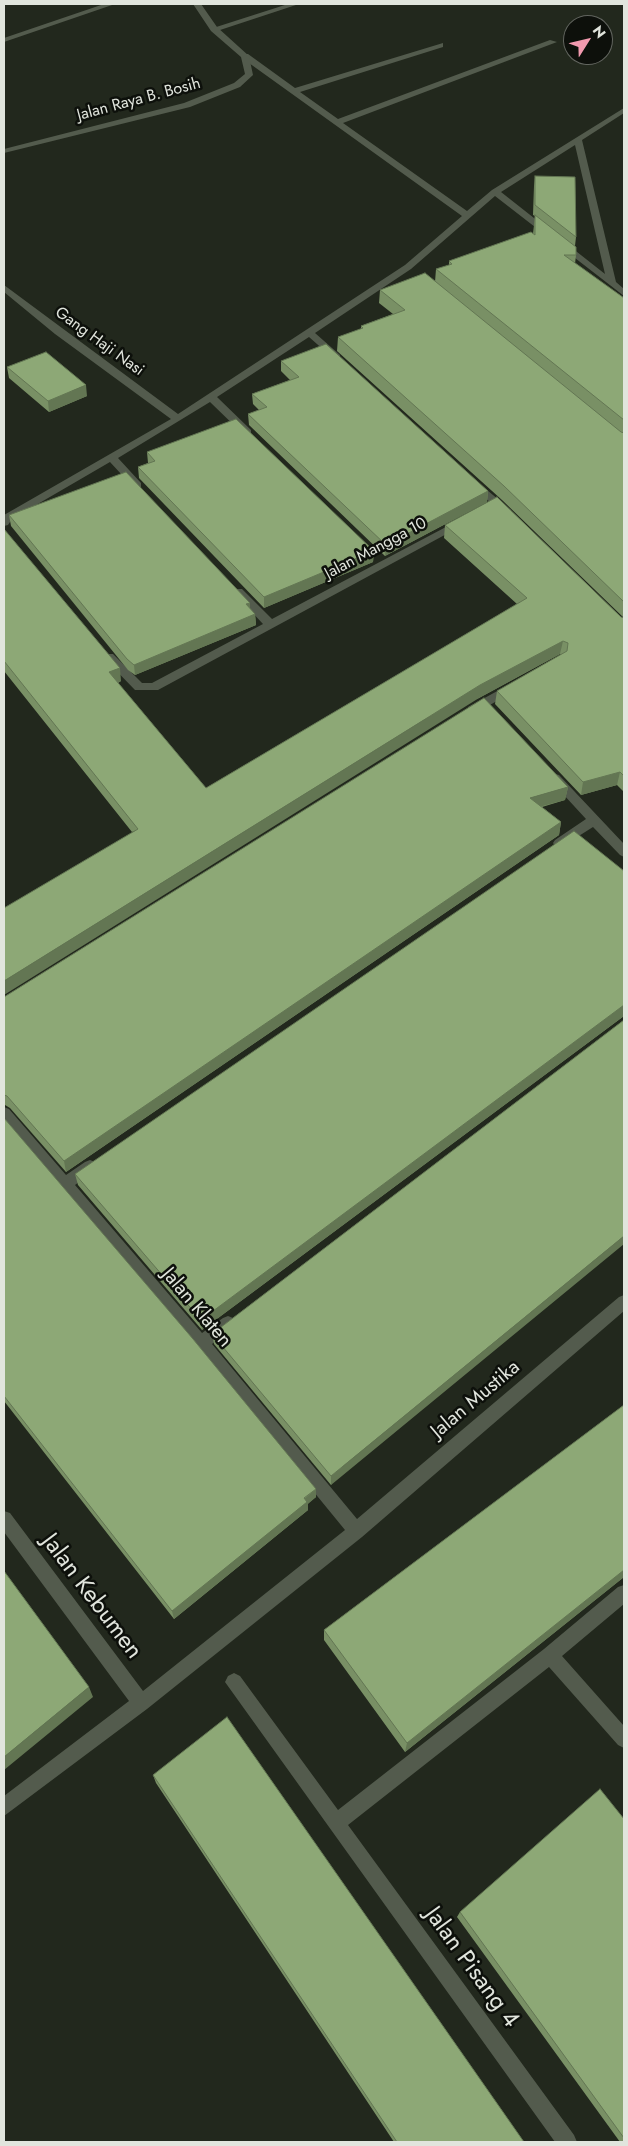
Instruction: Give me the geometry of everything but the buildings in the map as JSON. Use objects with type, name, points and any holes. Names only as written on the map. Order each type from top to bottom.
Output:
[{"type":"street","points":[[4,40],[80,10],[111,4]]},
{"type":"street","points":[[197,4],[214,29],[246,56],[467,215]]},
{"type":"street","points":[[214,29],[295,4]]},
{"type":"street","points":[[337,122],[553,42]]},
{"type":"street","points":[[294,91],[440,45]]},
{"type":"street","name":"Jalan Raya B. Bosih","points":[[4,151],[187,105],[214,95],[237,85],[249,74],[246,56]]},
{"type":"street","points":[[5,527],[8,517],[178,419],[210,396],[310,332],[412,270],[467,215],[494,192],[578,141],[624,110]]},
{"type":"street","points":[[578,141],[612,284]]},
{"type":"street","points":[[494,192],[624,293]]},
{"type":"street","name":"Gang Haji Nasi","points":[[4,288],[58,332],[178,419]]},
{"type":"street","points":[[310,332],[346,365]]},
{"type":"street","points":[[210,396],[252,436]]},
{"type":"street","points":[[112,458],[146,494]]},
{"type":"street","points":[[468,477],[492,505],[518,523]]},
{"type":"street","name":"Jalan Mangga 10","points":[[99,644],[123,674],[139,687],[154,687],[270,624],[380,560],[471,517]]},
{"type":"street","points":[[228,580],[270,624]]},
{"type":"street","points":[[458,719],[487,706],[526,679]]},
{"type":"street","points":[[548,772],[624,852]]},
{"type":"street","points":[[545,853],[594,820]]},
{"type":"street","name":"Jalan Klaten","points":[[4,1113],[201,1343],[356,1531]]},
{"type":"street","points":[[64,1184],[105,1156]]},
{"type":"street","name":"Jalan Mustika","points":[[4,1806],[141,1703],[356,1531],[624,1302]]},
{"type":"street","points":[[201,1343],[240,1313]]},
{"type":"street","name":"Jalan Kebumen","points":[[4,1519],[141,1703]]},
{"type":"street","points":[[336,1823],[550,1655],[624,1593]]},
{"type":"street","points":[[550,1655],[624,1739]]},
{"type":"street","name":"Jalan Pisang 4","points":[[234,1682],[567,2142]]}]
